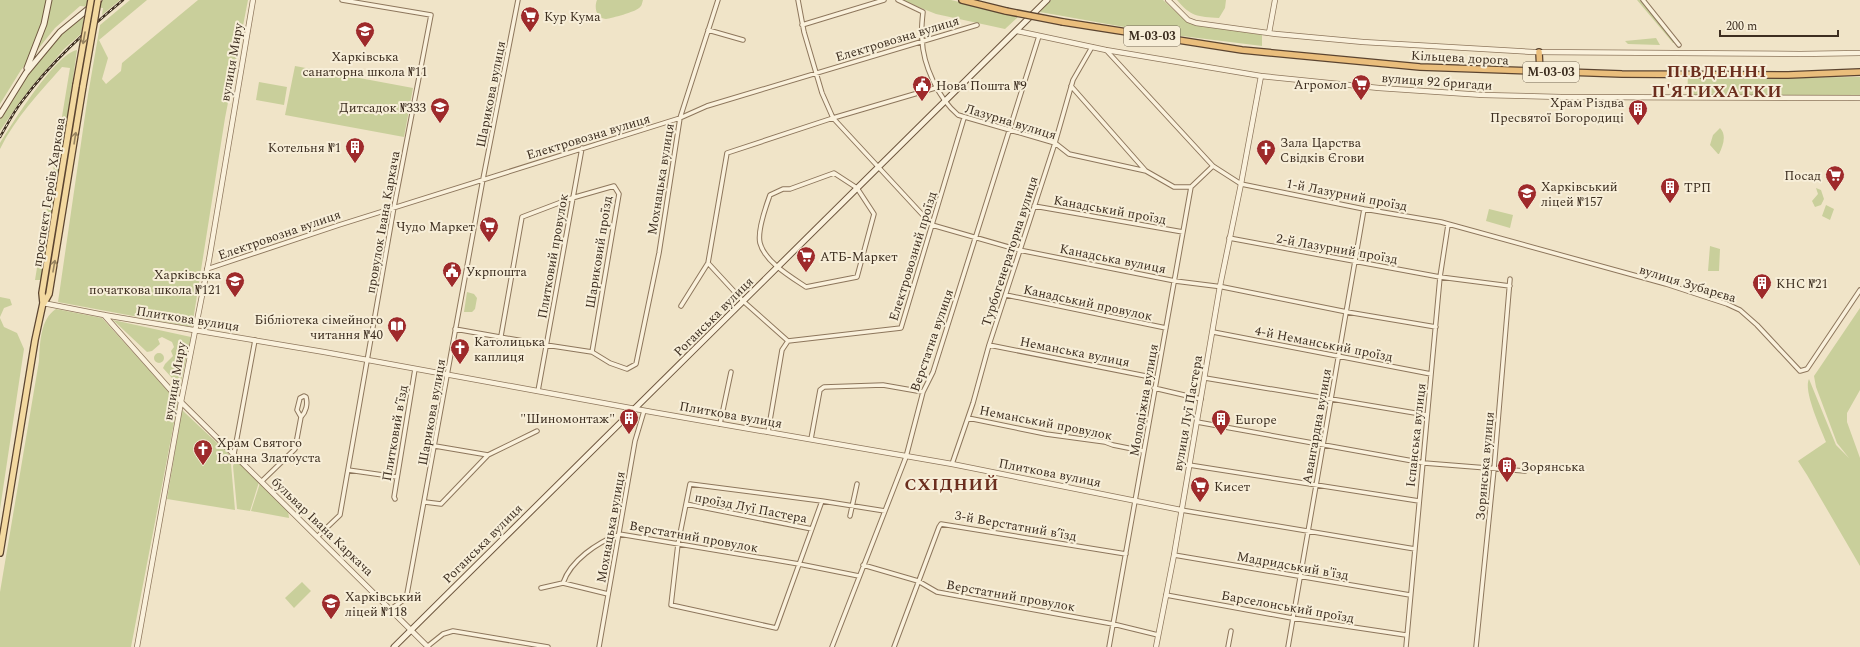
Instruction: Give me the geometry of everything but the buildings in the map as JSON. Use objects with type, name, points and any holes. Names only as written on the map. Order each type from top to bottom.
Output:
[{"type":"highway","name":"Кільцева дорога","points":[[962,0],[1006,11],[1063,22],[1159,38],[1272,53],[1420,67],[1540,72],[1781,75],[1860,72]]},
{"type":"highway","points":[[1540,52],[1540,72]]},
{"type":"main road","points":[[26,73],[44,24],[49,0]]},
{"type":"main road","name":"проспект Героїв Харкова","points":[[0,553],[35,340],[43,303],[42,293],[91,0]]},
{"type":"main road","points":[[0,115],[26,73],[60,32],[98,0]]},
{"type":"main road","name":"проспект Героїв Харкова","points":[[43,303],[49,294],[98,0]]},
{"type":"main road","name":"Роганська вулиця","points":[[394,647],[1047,0]]},
{"type":"street","name":"вулиця Миру","points":[[137,647],[194,330],[207,269],[253,0]]},
{"type":"street","name":"провулок Івана Каркача","points":[[318,536],[340,515],[394,207],[431,15],[342,0]]},
{"type":"street","name":"Шарикова вулиця","points":[[391,609],[403,602],[407,594],[483,179],[518,0]]},
{"type":"street","name":"Мохнацька вулиця","points":[[592,352],[610,363],[627,369],[636,364],[659,253],[680,118],[718,0]]},
{"type":"street","points":[[798,0],[802,25],[816,73],[833,118],[932,225]]},
{"type":"street","points":[[802,25],[884,0]]},
{"type":"street","name":"Лазурна вулиця","points":[[898,0],[923,12],[922,41],[936,88],[950,108],[958,115],[964,118],[1055,143],[1069,154],[1146,171],[1174,187],[1191,187]]},
{"type":"street","points":[[1168,0],[1188,20],[1196,23],[1269,33],[1374,43],[1540,52],[1860,53]]},
{"type":"street","points":[[1269,33],[1275,0]]},
{"type":"street","points":[[1643,0],[1679,45]]},
{"type":"street","name":"Електровозна вулиця","points":[[207,269],[394,207],[680,118],[708,106],[976,25]]},
{"type":"street","points":[[708,30],[744,40]]},
{"type":"street","name":"вулиця 92 бригади","points":[[1017,30],[1106,50],[1261,76],[1379,88],[1483,95],[1561,97],[1860,98]]},
{"type":"street","name":"Верстатна вулиця","points":[[832,647],[906,457],[923,392],[933,372],[1039,36]]},
{"type":"street","name":"Турбогенераторна вулиця","points":[[952,464],[968,418],[1019,250],[1055,143],[1071,86],[1076,72],[1092,47]]},
{"type":"street","points":[[1106,50],[1213,166],[1241,184]]},
{"type":"street","name":"вулиця Луї Пастера","points":[[1156,647],[1174,555],[1220,286],[1261,76]]},
{"type":"street","name":"Лазурна вулиця","points":[[1071,86],[1146,171]]},
{"type":"street","points":[[681,306],[708,263],[727,153],[833,118],[936,88]]},
{"type":"street","name":"Електровозний проїзд","points":[[788,341],[901,328],[964,118]]},
{"type":"street","name":"Плитковий провулок","points":[[538,391],[582,148]]},
{"type":"street","points":[[1191,187],[1213,166]]},
{"type":"street","points":[[834,174],[857,188],[874,214],[857,277],[806,287],[777,267],[760,242],[763,215],[770,195],[783,189],[790,189],[834,174]]},
{"type":"street","name":"1-й Лазурний проїзд","points":[[1241,184],[1364,209],[1441,222],[1448,225]]},
{"type":"street","name":"Шариковий проїзд","points":[[501,336],[522,217],[572,198],[614,186],[619,194],[592,352]]},
{"type":"street","name":"Молодіжна вулиця","points":[[1109,647],[1191,187]]},
{"type":"street","name":"Канадський проїзд","points":[[1034,206],[1183,232]]},
{"type":"street","name":"Авангардна вулиця","points":[[1288,647],[1299,576],[1332,398],[1364,209]]},
{"type":"street","name":"Канадська вулиця","points":[[932,225],[1019,250],[1175,281],[1220,286],[1347,312],[1436,327]]},
{"type":"street","name":"Іспанська вулиця","points":[[1406,647],[1440,277],[1448,225]]},
{"type":"street","name":"вулиця Зубарєва","points":[[1448,225],[1666,284],[1727,304],[1740,310],[1757,324],[1800,371],[1807,369],[1860,290]]},
{"type":"street","name":"2-й Лазурний проїзд","points":[[1229,238],[1440,277]]},
{"type":"street","points":[[708,263],[743,301],[788,341],[782,350],[768,432]]},
{"type":"street","points":[[1440,277],[1510,286]]},
{"type":"street","name":"Зорянська вулиця","points":[[1476,647],[1494,469],[1510,279]]},
{"type":"street","name":"Канадський провулок","points":[[1006,295],[1166,328]]},
{"type":"street","name":"Плиткова вулиця","points":[[43,303],[104,315],[367,359],[634,409],[952,464],[1181,510],[1415,548]]},
{"type":"street","name":"бульвар Івана Каркача","points":[[104,315],[181,402],[318,536],[428,647]]},
{"type":"street","points":[[455,329],[501,336],[546,346],[592,352]]},
{"type":"street","name":"4-й Неманський проїзд","points":[[1213,332],[1432,374]]},
{"type":"street","points":[[234,454],[255,340]]},
{"type":"street","name":"Неманська вулиця","points":[[989,345],[1156,378]]},
{"type":"street","name":"Плитковий в’їзд","points":[[395,499],[397,477],[415,369]]},
{"type":"street","points":[[720,424],[731,372]]},
{"type":"street","points":[[1205,378],[1427,415]]},
{"type":"street","points":[[811,439],[820,390],[824,387],[883,385],[923,392]]},
{"type":"street","points":[[1154,388],[1201,399]]},
{"type":"street","points":[[262,481],[295,450],[301,417],[305,413],[308,402],[304,396],[300,398],[297,410],[301,417]]},
{"type":"street","name":"Мохнацька вулиця","points":[[599,647],[635,441],[644,410]]},
{"type":"street","name":"Неманський провулок","points":[[968,418],[1046,434],[1105,442],[1143,451]]},
{"type":"street","points":[[1197,422],[1424,463],[1525,471]]},
{"type":"street","points":[[425,502],[441,504],[488,455],[537,431]]},
{"type":"street","points":[[435,446],[488,455]]},
{"type":"street","points":[[1189,464],[1419,501]]},
{"type":"street","points":[[348,470],[397,477]]},
{"type":"street","points":[[822,501],[776,628],[671,605],[678,544],[690,484],[822,501],[885,511]]},
{"type":"street","points":[[850,516],[854,506],[857,484]]},
{"type":"street","name":"проїзд Луї Пастера","points":[[686,504],[812,529]]},
{"type":"street","name":"3-й Верстатний в’їзд","points":[[918,582],[938,527],[941,524],[1126,554]]},
{"type":"street","points":[[563,583],[566,572],[584,555],[604,540],[619,534]]},
{"type":"street","name":"Верстатний провулок","points":[[619,534],[799,564],[859,576]]},
{"type":"street","name":"Мадридський в'їзд","points":[[1174,555],[1410,595]]},
{"type":"street","name":"Верстатний провулок","points":[[863,565],[918,582],[937,592],[1113,624],[1158,635]]},
{"type":"street","points":[[894,647],[918,582]]},
{"type":"street","points":[[541,588],[563,583],[608,594]]},
{"type":"street","name":"Барселонський проїзд","points":[[1166,595],[1292,618],[1406,635]]},
{"type":"street","points":[[1228,647],[1231,630]]},
{"type":"street","points":[[428,647],[443,634],[453,631],[548,647]]},
{"type":"green space","points":[[0,0],[120,0],[102,15],[103,8],[95,7],[47,292],[45,292],[93,7],[80,6],[55,28],[21,70],[0,104]]},
{"type":"green space","points":[[130,0],[147,0],[99,40],[108,58],[102,79],[106,84],[121,71],[122,63],[198,0],[248,0],[225,118],[192,327],[58,302],[88,95],[100,25]]},
{"type":"green space","points":[[597,0],[643,0],[641,6],[637,10],[606,19],[598,15],[596,6]]},
{"type":"green space","points":[[901,0],[951,0],[1019,16],[1005,29],[936,14]]},
{"type":"green space","points":[[1051,0],[1163,0],[1187,22],[1262,35],[1262,46],[1158,33],[1040,12]]},
{"type":"green space","points":[[1177,0],[1226,0],[1225,8],[1219,18],[1195,15]]},
{"type":"green space","points":[[1637,0],[1643,0],[1677,43],[1673,43]]},
{"type":"green space","points":[[84,17],[81,34],[64,49],[38,79],[21,100],[0,131],[0,116],[20,84],[60,34]]},
{"type":"green space","points":[[1656,38],[1660,45],[1628,44],[1625,41]]},
{"type":"green space","points":[[77,50],[66,129],[41,280],[35,280],[70,68],[62,67],[20,116],[0,149],[0,143],[46,76],[68,54]]},
{"type":"green space","points":[[295,66],[413,88],[404,137],[285,115]]},
{"type":"green space","points":[[1688,76],[1735,78],[1860,77],[1860,98],[1687,98]]},
{"type":"green space","points":[[259,82],[287,87],[284,105],[256,100]]},
{"type":"green space","points":[[1720,128],[1724,141],[1718,154],[1710,145],[1713,135]]},
{"type":"green space","points":[[1816,188],[1821,190],[1824,199],[1821,205],[1815,207],[1812,201],[1818,194]]},
{"type":"green space","points":[[1826,205],[1834,209],[1830,220],[1822,216]]},
{"type":"green space","points":[[1489,209],[1513,215],[1510,228],[1486,221]]},
{"type":"green space","points":[[1710,246],[1720,249],[1719,271],[1708,271]]},
{"type":"green space","points":[[467,292],[474,294],[477,298],[475,309],[472,312],[464,312]]},
{"type":"green space","points":[[0,297],[10,299],[12,305],[4,308],[0,317]]},
{"type":"green space","points":[[1860,308],[1860,390],[1847,413],[1847,422],[1860,458],[1860,566],[1798,461],[1826,442],[1810,401],[1808,392],[1809,379],[1836,445],[1849,458],[1837,443],[1816,387],[1814,376]]},
{"type":"green space","points":[[56,309],[102,318],[178,402],[131,647],[0,647],[0,592],[39,361],[42,332],[47,319]]},
{"type":"green space","points":[[0,318],[4,327],[17,333],[24,349],[0,509]]},
{"type":"green space","points":[[113,320],[191,337],[180,387],[163,368],[173,356],[171,351],[174,347],[172,342],[162,337],[158,339],[160,344],[152,351],[147,352]]},
{"type":"green space","points":[[157,353],[161,353],[163,354],[163,362],[157,363],[154,360],[154,356]]},
{"type":"green space","points":[[182,410],[233,458],[231,464],[235,510],[167,499]]},
{"type":"green space","points":[[236,458],[259,482],[250,511],[237,509],[233,466]]},
{"type":"green space","points":[[260,483],[288,510],[289,518],[251,511]]},
{"type":"green space","points":[[302,582],[311,591],[294,608],[285,598]]},
{"type":"railway","points":[[0,137],[20,104],[45,73],[83,35],[123,0]]},
{"type":"place","name":"Кур Кума","points":[[530,33]]},
{"type":"place","name":"Харківська санаторна школа №11","points":[[365,48]]},
{"type":"place","name":"Агромол","points":[[1361,101]]},
{"type":"place","name":"Нова Пошта №9","points":[[922,102]]},
{"type":"place","name":"Дитсадок №333","points":[[440,124]]},
{"type":"place","name":"Храм Різдва Пресвятої Богородиці","points":[[1638,126]]},
{"type":"place","name":"Котельня №1","points":[[355,164]]},
{"type":"place","name":"Зала Царства Свідків Єгови","points":[[1266,166]]},
{"type":"place","name":"Посад","points":[[1835,192]]},
{"type":"place","name":"ТРП","points":[[1670,204]]},
{"type":"place","name":"Харківський ліцей №157","points":[[1527,210]]},
{"type":"place","name":"Чудо Маркет","points":[[489,243]]},
{"type":"place","name":"АТБ-Маркет","points":[[806,273]]},
{"type":"place","name":"Укрпошта","points":[[452,288]]},
{"type":"place","name":"Харківська початкова школа №121","points":[[235,298]]},
{"type":"place","name":"КНС №21","points":[[1762,300]]},
{"type":"place","name":"Бібліотека сімейного читання №40","points":[[397,343]]},
{"type":"place","name":"Католицька каплиця","points":[[460,365]]},
{"type":"place","name":"\"Шиномонтаж\"","points":[[629,435]]},
{"type":"place","name":"Europe","points":[[1221,436]]},
{"type":"place","name":"Храм Святого Іоанна Златоуста","points":[[203,466]]},
{"type":"place","name":"Зорянська","points":[[1507,483]]},
{"type":"place","name":"Кисет","points":[[1200,503]]},
{"type":"place","name":"Харківський ліцей №118","points":[[331,620]]},
{"type":"district","name":"ПІВДЕННІ П'ЯТИХАТКИ","points":[[1717,81]]},
{"type":"district","name":"СХІДНИЙ","points":[[952,484]]}]
